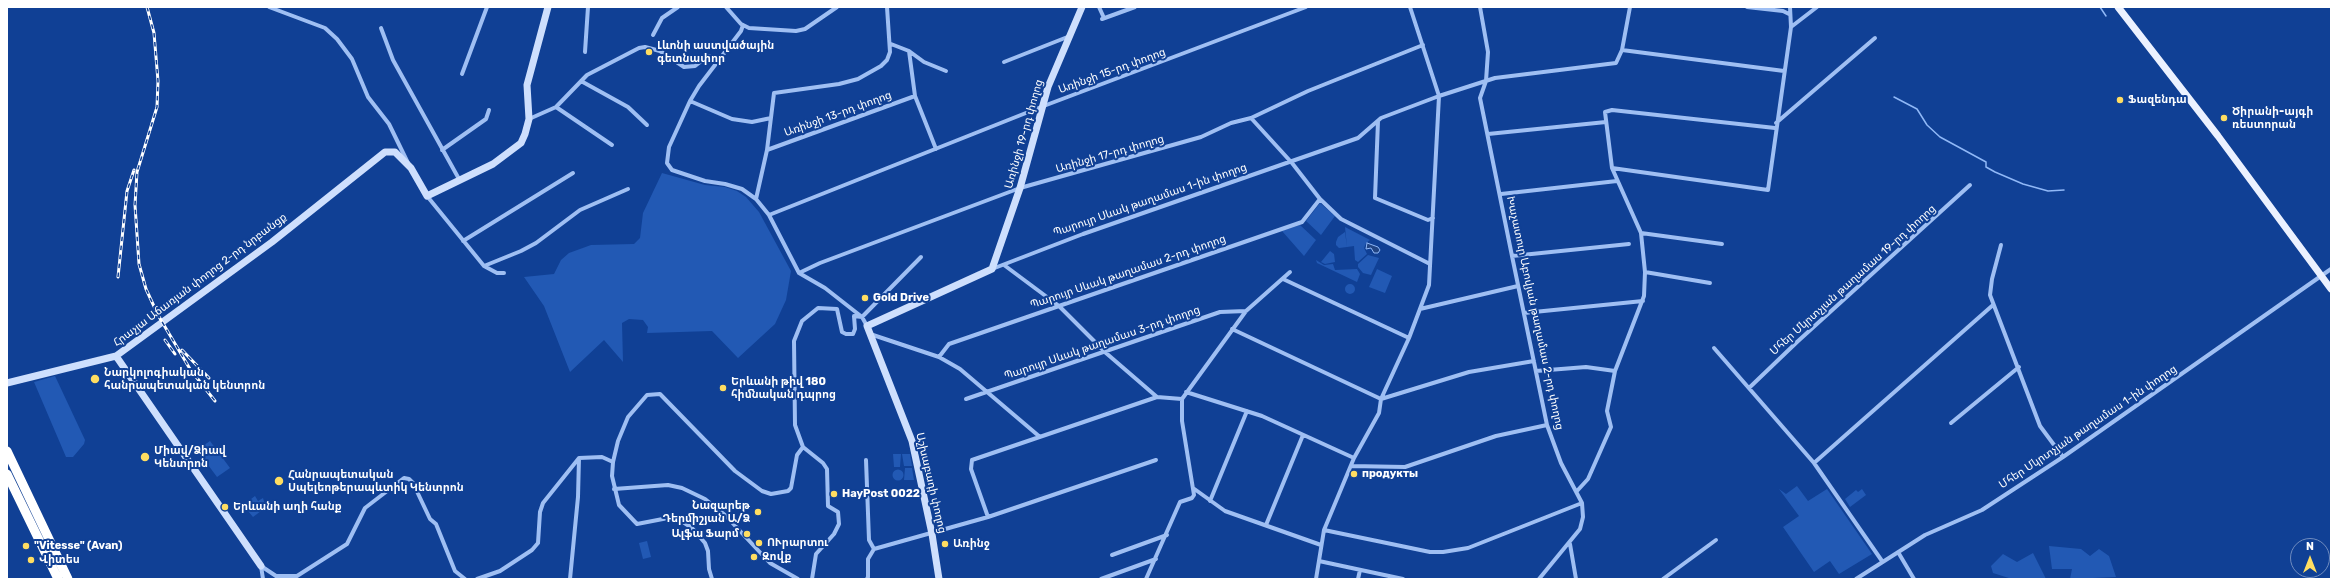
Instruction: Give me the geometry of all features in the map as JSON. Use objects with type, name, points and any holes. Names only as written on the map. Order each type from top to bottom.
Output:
[{"type":"highway","points":[[7,451],[68,579]]},
{"type":"highway","points":[[7,474],[58,579]]},
{"type":"main road","points":[[2118,7],[2227,148],[2331,288]]},
{"type":"street","points":[[269,7],[325,28],[338,38],[352,60],[368,97],[389,124],[427,196],[484,266],[497,273],[504,273]]},
{"type":"street","points":[[462,74],[487,7]]},
{"type":"street","points":[[427,196],[459,179],[493,164],[520,143],[526,134],[529,119],[527,85],[548,7]]},
{"type":"street","points":[[585,52],[588,7]]},
{"type":"street","points":[[652,35],[662,18],[678,7]]},
{"type":"street","points":[[726,7],[743,25],[749,28],[796,31],[805,29],[836,7]]},
{"type":"street","points":[[756,199],[767,150],[774,94],[839,84],[858,78],[887,60],[891,44],[887,7]]},
{"type":"street","name":"Առինջի 19-րդ փողոց","points":[[992,269],[1020,188],[1041,107],[1082,7]]},
{"type":"street","points":[[1099,7],[1103,19],[1135,7]]},
{"type":"street","name":"Առինջի 15-րդ փողոց","points":[[769,215],[1041,107],[1306,7]]},
{"type":"street","points":[[1316,579],[1324,530],[1354,458],[1379,413],[1381,399],[1409,338],[1429,285],[1439,96],[1410,7]]},
{"type":"street","name":"Խաչատուր Աբովյան թաղամաս 2-րդ փողոց","points":[[1480,7],[1488,52],[1486,81],[1480,98],[1518,286],[1547,425],[1561,463],[1582,503],[1583,517],[1580,529],[1570,544],[1540,579]]},
{"type":"street","points":[[1630,7],[1622,50],[1784,70]]},
{"type":"street","points":[[1746,7],[1783,10],[1789,14]]},
{"type":"street","points":[[1612,168],[1768,190],[1775,128],[1791,27],[1789,14],[1790,7]]},
{"type":"street","points":[[1791,27],[1817,7]]},
{"type":"street","points":[[743,25],[741,31],[690,102],[669,147],[668,163],[672,170],[705,181],[726,184],[742,189],[756,199],[769,215],[799,273],[825,288],[862,317],[869,330],[939,357],[960,369],[1040,437]]},
{"type":"street","points":[[381,28],[392,60],[459,179]]},
{"type":"street","points":[[1004,62],[1070,36]]},
{"type":"street","points":[[1776,123],[1875,38]]},
{"type":"street","points":[[891,44],[909,51],[924,62],[946,71]]},
{"type":"street","name":"Առինջի 17-րդ փողոց","points":[[799,273],[820,263],[1020,188],[1201,137],[1231,123],[1251,118],[1308,91],[1423,44]]},
{"type":"street","points":[[529,119],[556,107],[581,81],[624,54],[645,47],[660,51],[684,67],[695,66],[708,56],[719,60]]},
{"type":"street","name":"Պարույր Սևակ թաղամաս 1-ին փողոց","points":[[869,330],[992,269],[1082,234],[1292,163],[1358,138],[1378,122],[1439,96],[1486,81],[1616,63],[1622,50]]},
{"type":"street","points":[[909,51],[915,96],[936,149]]},
{"type":"street","points":[[581,81],[628,107],[647,125]]},
{"type":"street","name":"Առինջի 13-րդ փողոց","points":[[767,150],[915,96]]},
{"type":"street","points":[[690,102],[732,119],[752,122],[771,118]]},
{"type":"street","points":[[556,107],[612,145]]},
{"type":"street","points":[[442,150],[486,119],[489,110]]},
{"type":"street","points":[[1577,492],[1588,479],[1611,427],[1607,411],[1615,371],[1643,301],[1645,272],[1641,233],[1612,168],[1605,112],[1612,110],[1727,124],[1775,128]]},
{"type":"street","points":[[1251,118],[1292,163],[1320,199],[1341,219],[1430,264]]},
{"type":"street","points":[[1378,122],[1375,198],[1428,220],[1433,218]]},
{"type":"street","points":[[1488,134],[1606,122]]},
{"type":"street","name":"Հրաչյա Աճառյան փողոց 2-րդ նրբանցք","points":[[7,383],[116,356],[272,242],[385,152],[395,152],[411,168]]},
{"type":"street","points":[[463,241],[573,173]]},
{"type":"street","points":[[1500,194],[1617,181]]},
{"type":"street","name":"Մհեր Մկրտչյան թաղամաս 19-րդ փողոց","points":[[1749,388],[1797,342],[1970,185]]},
{"type":"street","points":[[484,266],[526,248],[580,210],[628,189]]},
{"type":"street","name":"Պարույր Սևակ թաղամաս 2-րդ փողոց","points":[[939,357],[949,344],[1302,222],[1320,199]]},
{"type":"street","points":[[1641,233],[1722,244]]},
{"type":"street","points":[[1512,256],[1629,244]]},
{"type":"street","points":[[2001,245],[1992,279],[1990,295],[2019,367],[2040,426],[2063,457]]},
{"type":"street","points":[[862,317],[921,257]]},
{"type":"street","points":[[1004,265],[1059,306],[1106,353],[1157,397]]},
{"type":"street","name":"Մհեր Մկրտչյան թաղամաս 1-ին փողոց","points":[[1856,579],[1925,535],[1982,510],[2063,457],[2331,269]]},
{"type":"street","points":[[1146,579],[1180,502],[1193,497],[1182,421],[1182,399],[1246,311],[1290,272]]},
{"type":"street","points":[[1645,272],[1710,283]]},
{"type":"street","points":[[1283,279],[1409,338]]},
{"type":"street","points":[[1420,309],[1518,286]]},
{"type":"street","points":[[1524,313],[1643,301]]},
{"type":"street","points":[[1814,463],[1993,305]]},
{"type":"street","points":[[812,579],[816,554],[834,534],[838,524],[838,512],[828,506],[827,470],[823,463],[802,447],[795,425],[794,341],[802,321],[818,308],[834,308],[838,312],[842,332],[850,334],[855,329],[854,316],[862,317]]},
{"type":"street","name":"Պարույր Սևակ թաղամաս 3-րդ փողոց","points":[[966,399],[1106,353],[1220,312],[1246,311]]},
{"type":"street","points":[[1232,329],[1381,399],[1470,372],[1534,361]]},
{"type":"street","name":"Աշխաբադի փողոց","points":[[869,330],[912,441],[932,534],[939,579]]},
{"type":"street","points":[[1714,348],[1814,463],[1882,561]]},
{"type":"street","points":[[116,356],[262,566],[276,576],[297,576],[346,544],[365,508],[404,478],[409,479],[413,483],[430,519],[436,524],[455,571],[465,579]]},
{"type":"street","points":[[1536,371],[1586,367],[1615,371]]},
{"type":"street","points":[[1950,423],[2019,367]]},
{"type":"street","points":[[1186,392],[1247,411],[1354,458]]},
{"type":"street","points":[[712,579],[709,569],[708,552],[705,543],[692,528],[680,520],[668,518],[637,524],[619,505],[612,476],[613,462],[618,441],[628,417],[646,396],[660,394],[735,471],[766,493],[776,494],[791,488],[797,454],[802,447]]},
{"type":"street","points":[[988,517],[972,469],[972,460],[1157,397],[1182,399]]},
{"type":"street","points":[[1210,501],[1247,411]]},
{"type":"street","points":[[1351,466],[1405,467],[1496,436],[1547,425]]},
{"type":"street","points":[[1266,525],[1303,435]]},
{"type":"street","points":[[477,579],[500,571],[532,550],[538,544],[540,512],[543,503],[580,458],[602,457],[613,462]]},
{"type":"street","points":[[570,579],[578,497],[580,458]]},
{"type":"street","points":[[866,460],[869,540],[874,549]]},
{"type":"street","points":[[867,579],[868,560],[874,549],[932,534],[988,517],[1156,460]]},
{"type":"street","points":[[614,489],[668,484],[705,499],[725,515],[770,562],[798,579]]},
{"type":"street","points":[[1192,488],[1225,511],[1321,545]]},
{"type":"street","points":[[1324,530],[1430,552],[1443,552],[1468,548],[1582,503]]},
{"type":"street","points":[[1112,555],[1167,534]]},
{"type":"street","points":[[1663,579],[1716,540]]},
{"type":"street","points":[[1570,544],[1576,579]]},
{"type":"street","points":[[1898,552],[1914,579]]},
{"type":"street","points":[[1101,579],[1156,559]]},
{"type":"street","points":[[1319,561],[1400,579]]},
{"type":"street","points":[[262,566],[263,579]]},
{"type":"street","points":[[1358,579],[1360,570]]},
{"type":"shaded area","points":[[662,173],[705,185],[725,187],[737,191],[746,197],[759,212],[791,271],[786,300],[775,324],[738,358],[712,331],[647,333],[648,327],[643,320],[629,319],[622,323],[623,362],[604,340],[570,372],[544,306],[524,277],[554,274],[561,260],[569,253],[591,245],[634,244],[640,238],[643,213]]},
{"type":"shaded area","points":[[1320,203],[1335,216],[1321,235],[1306,221]]},
{"type":"shaded area","points":[[1300,225],[1316,240],[1304,256],[1282,231]]},
{"type":"shaded area","points":[[1345,227],[1370,240],[1366,243],[1364,248],[1367,254],[1358,262],[1355,260],[1354,246],[1347,247]]},
{"type":"shaded area","points":[[1345,232],[1347,247],[1339,248],[1336,245],[1336,242],[1338,237]]},
{"type":"shaded area","points":[[1367,243],[1378,247],[1380,250],[1378,253],[1374,253],[1371,248],[1366,249]]},
{"type":"shaded area","points":[[1330,251],[1334,254],[1335,262],[1325,264],[1321,262]]},
{"type":"shaded area","points":[[1368,255],[1379,258],[1371,275],[1363,273],[1358,267],[1358,264]]},
{"type":"shaded area","points":[[1316,260],[1324,265],[1333,264],[1335,270],[1357,269],[1360,274],[1357,282],[1317,263]]},
{"type":"shaded area","points":[[1377,269],[1392,276],[1385,293],[1369,287]]},
{"type":"shaded area","points":[[1348,284],[1352,284],[1354,285],[1354,293],[1348,294],[1345,291],[1345,287]]},
{"type":"shaded area","points":[[55,376],[85,440],[84,444],[73,457],[66,457],[34,382]]},
{"type":"shaded area","points":[[210,441],[230,468],[217,477],[197,450]]},
{"type":"shaded area","points":[[893,454],[901,454],[900,467],[894,467]]},
{"type":"shaded area","points":[[902,454],[910,454],[912,466],[904,466]]},
{"type":"shaded area","points":[[905,468],[912,468],[914,480],[904,480]]},
{"type":"shaded area","points":[[896,470],[900,470],[902,471],[902,479],[896,480],[893,477],[893,473]]},
{"type":"shaded area","points":[[1797,486],[1808,501],[1827,489],[1872,554],[1839,574],[1830,561],[1814,572],[1783,527],[1799,516],[1779,489],[1786,494]]},
{"type":"shaded area","points":[[1862,489],[1866,495],[1850,507],[1845,499],[1856,490],[1858,492]]},
{"type":"shaded area","points":[[255,496],[258,501],[263,498],[265,505],[261,511],[253,517],[243,505]]},
{"type":"shaded area","points":[[647,541],[651,557],[643,559],[639,543]]},
{"type":"shaded area","points":[[2049,546],[2081,549],[2090,556],[2099,549],[2109,556],[2116,577],[2070,579],[2072,569],[2052,569]]},
{"type":"shaded area","points":[[2033,553],[2046,579],[2012,579],[1993,573],[1991,566],[2003,554],[2017,562]]},
{"type":"waterway","points":[[2100,7],[2106,16]]},
{"type":"waterway","points":[[1894,97],[1917,109],[1927,125],[1940,137],[1986,162],[1986,167],[1995,172],[2023,184],[2048,191],[2064,190]]},
{"type":"railway","points":[[147,7],[154,33],[158,81],[157,107],[137,172],[135,205],[139,264],[146,289],[158,315],[190,369],[215,401]]},
{"type":"railway","points":[[118,277],[127,191],[134,170]]},
{"type":"railway","points":[[165,340],[175,354]]},
{"type":"railway","points":[[182,350],[209,378]]},
{"type":"place","name":"Լևոնի աստվածային գետնափոր","points":[[649,52]]},
{"type":"place","name":"Ֆազենդա","points":[[2120,100]]},
{"type":"place","name":"Ծիրանի-այգի ռեստորան","points":[[2224,118]]},
{"type":"place","name":"Gold Drive","points":[[865,298]]},
{"type":"place","name":"Նարկոլոգիական հանրապետական կենտրոն","points":[[95,379]]},
{"type":"place","name":"Երևանի թիվ 180 հիմնական դպրոց","points":[[723,388]]},
{"type":"place","name":"Միավ/Ձիավ Կենտրոն","points":[[145,457]]},
{"type":"place","name":"продукты","points":[[1354,474]]},
{"type":"place","name":"Հանրապետական Սպելեոթերապևտիկ Կենտրոն","points":[[279,481]]},
{"type":"place","name":"HayPost 0022","points":[[834,494]]},
{"type":"place","name":"Երևանի աղի հանք","points":[[225,507]]},
{"type":"place","name":"Նազարեթ Դերմիշյան Ա/Ձ","points":[[758,512]]},
{"type":"place","name":"Ալֆա Ֆարմ","points":[[747,534]]},
{"type":"place","name":"ՈՒրարտու","points":[[759,543]]},
{"type":"place","name":"Առինջ","points":[[945,544]]},
{"type":"place","name":"\"Vitesse\" (Avan)","points":[[26,546]]},
{"type":"place","name":"Զովք","points":[[754,557]]},
{"type":"place","name":"Վիտես","points":[[31,560]]}]
